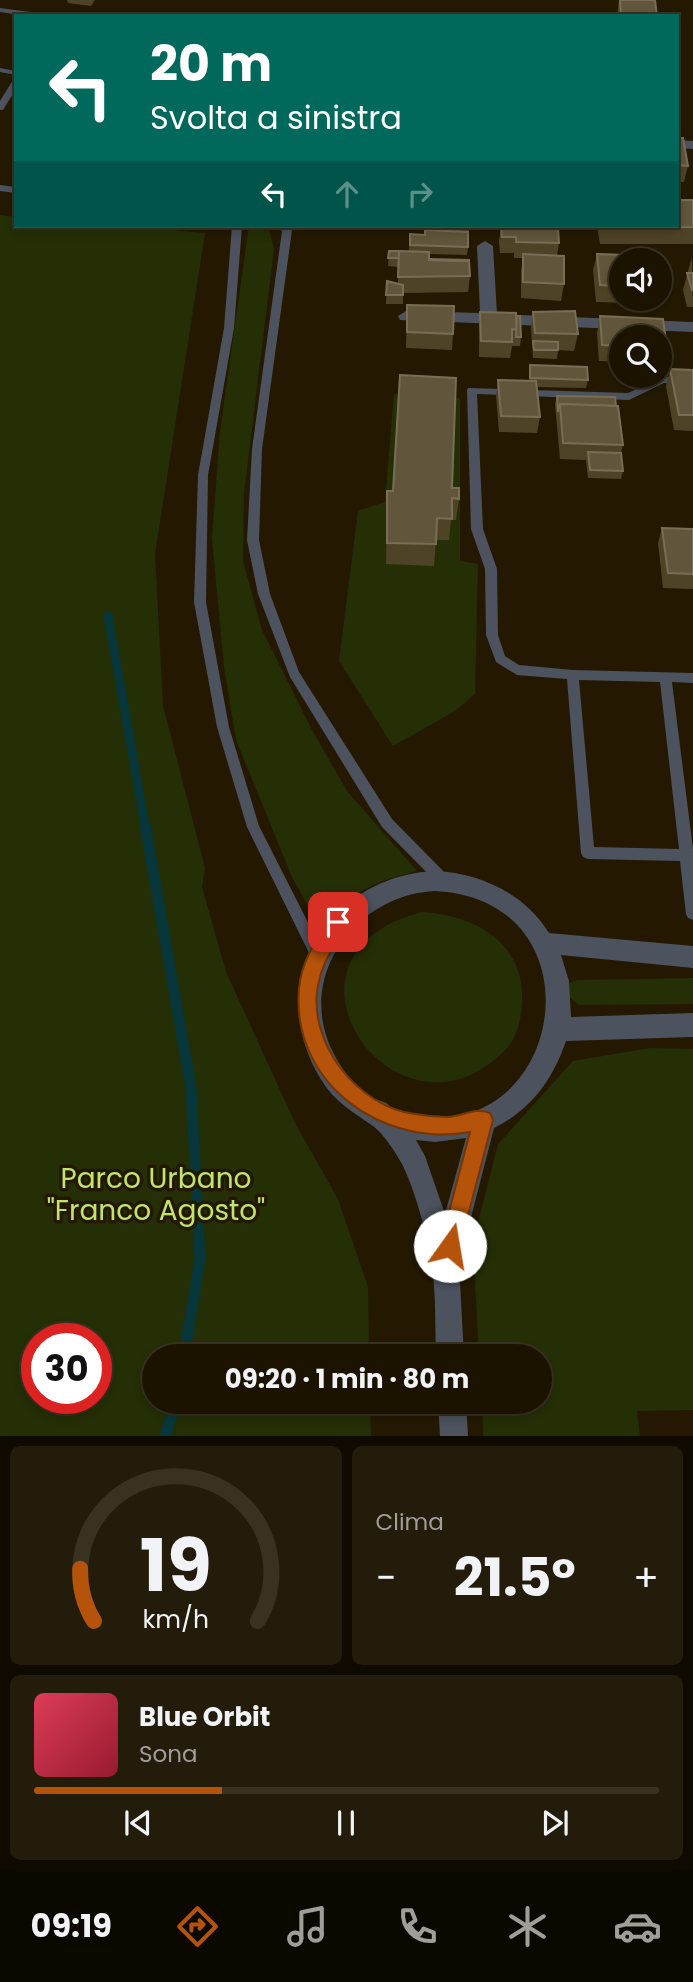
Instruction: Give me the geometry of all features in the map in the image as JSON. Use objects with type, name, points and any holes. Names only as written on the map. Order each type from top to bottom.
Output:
[{"type":"street","points":[[485,246],[489,319]]},
{"type":"street","points":[[406,316],[693,327]]},
{"type":"street","points":[[446,883],[484,894],[507,907],[518,914],[544,943],[559,979],[563,999],[562,1029],[548,1067],[521,1099],[483,1120],[448,1126],[412,1124],[378,1112],[346,1089],[322,1058],[309,1024],[308,988],[317,954],[338,922],[369,898],[407,885],[446,883]]},
{"type":"street","points":[[544,943],[693,957]]},
{"type":"street","points":[[562,1029],[693,1025]]},
{"type":"street","points":[[378,1112],[412,1156],[446,1265],[449,1344]]},
{"type":"street","points":[[446,1265],[483,1120]]},
{"type":"street","points":[[453,1414],[454,1436]]},
{"type":"lane","points":[[0,10],[31,14]]},
{"type":"lane","points":[[1,106],[14,85]]},
{"type":"lane","points":[[237,228],[229,328],[203,475],[200,602],[223,726],[253,827],[317,954]]},
{"type":"lane","points":[[284,228],[287,230],[256,462],[253,540],[264,594],[294,674],[387,823],[446,883]]},
{"type":"lane","points":[[693,381],[663,380],[629,397],[472,390],[477,529],[491,569],[492,635],[500,659],[517,670],[573,675],[693,678]]},
{"type":"lane","points":[[573,675],[588,853],[689,855]]},
{"type":"lane","points":[[665,677],[689,855],[693,914]]},
{"type":"green space","name":"Parco Urbano \"Franco Agosto\"","points":[[0,215],[14,217],[14,228],[152,228],[205,233],[155,554],[163,706],[205,868],[202,887],[226,972],[296,1125],[338,1199],[368,1287],[369,1344],[142,1344],[142,1414],[370,1414],[371,1436],[0,1436]]},
{"type":"green space","points":[[249,228],[269,228],[274,249],[244,494],[243,561],[262,630],[312,730],[347,791],[417,871],[382,881],[349,897],[319,926],[292,877],[236,740],[224,667],[212,538],[220,431]]},
{"type":"green space","points":[[394,394],[460,398],[460,561],[478,564],[475,694],[455,711],[393,746],[339,661],[358,511],[385,502]]},
{"type":"green space","points":[[422,912],[442,914],[478,926],[506,949],[516,964],[521,983],[522,1004],[518,1028],[507,1048],[466,1077],[425,1081],[388,1067],[360,1040],[346,1005],[348,968],[372,935]]},
{"type":"green space","points":[[693,978],[693,1004],[579,1005],[566,994],[568,984],[577,980]]},
{"type":"green space","points":[[651,1048],[693,1049],[693,1410],[637,1411],[640,1436],[483,1436],[482,1414],[552,1414],[552,1344],[478,1344],[473,1242],[498,1144],[573,1061]]},
{"type":"building","points":[[620,0],[655,0],[657,14],[621,14]]},
{"type":"building","points":[[679,138],[683,138],[688,166],[679,165]]},
{"type":"building","points":[[679,200],[693,200],[693,227],[679,227]]},
{"type":"building","points":[[501,228],[558,229],[559,243],[516,242],[516,237],[502,237]]},
{"type":"building","points":[[425,230],[468,232],[468,247],[410,245],[410,234],[425,235]]},
{"type":"building","points":[[389,251],[399,251],[399,258],[388,258]]},
{"type":"building","points":[[399,251],[429,252],[429,260],[469,261],[470,276],[398,277]]},
{"type":"building","points":[[523,254],[564,256],[564,284],[523,282]]},
{"type":"building","points":[[597,254],[609,254],[609,285],[600,285]]},
{"type":"building","points":[[429,260],[469,260],[469,261]]},
{"type":"building","points":[[687,273],[693,273],[693,290],[692,290]]},
{"type":"building","points":[[387,281],[403,285],[403,295],[386,295]]},
{"type":"building","points":[[407,305],[454,306],[453,334],[407,332]]},
{"type":"building","points":[[575,311],[578,334],[535,333],[533,312]]},
{"type":"building","points":[[480,312],[516,313],[517,330],[512,329],[512,342],[481,341]]},
{"type":"building","points":[[517,316],[520,316],[521,337],[516,337]]},
{"type":"building","points":[[600,316],[663,319],[664,325],[609,325],[609,345],[602,345]]},
{"type":"building","points":[[533,341],[558,342],[558,350],[534,350]]},
{"type":"building","points":[[530,365],[587,367],[588,380],[530,378]]},
{"type":"building","points":[[672,369],[693,370],[693,415],[679,415]]},
{"type":"building","points":[[400,375],[456,378],[452,488],[459,488],[459,499],[452,498],[452,519],[437,518],[436,544],[387,543],[387,491],[393,491]]},
{"type":"building","points":[[498,380],[536,381],[540,417],[501,416]]},
{"type":"building","points":[[557,396],[615,397],[616,406],[560,404],[558,412]]},
{"type":"building","points":[[560,404],[618,406],[623,445],[563,443]]},
{"type":"building","points":[[588,452],[621,453],[623,471],[590,470]]},
{"type":"building","points":[[662,528],[693,529],[693,574],[668,573]]},
{"type":"waterway","points":[[108,616],[145,826]]},
{"type":"waterway","points":[[145,825],[191,1088],[200,1258],[186,1344]]},
{"type":"waterway","points":[[165,1436],[172,1414]]},
{"type":"route","points":[[338,922],[317,954],[308,988],[309,1024],[322,1058],[346,1089],[378,1112],[412,1124],[448,1126],[483,1120],[450,1246]]}]
